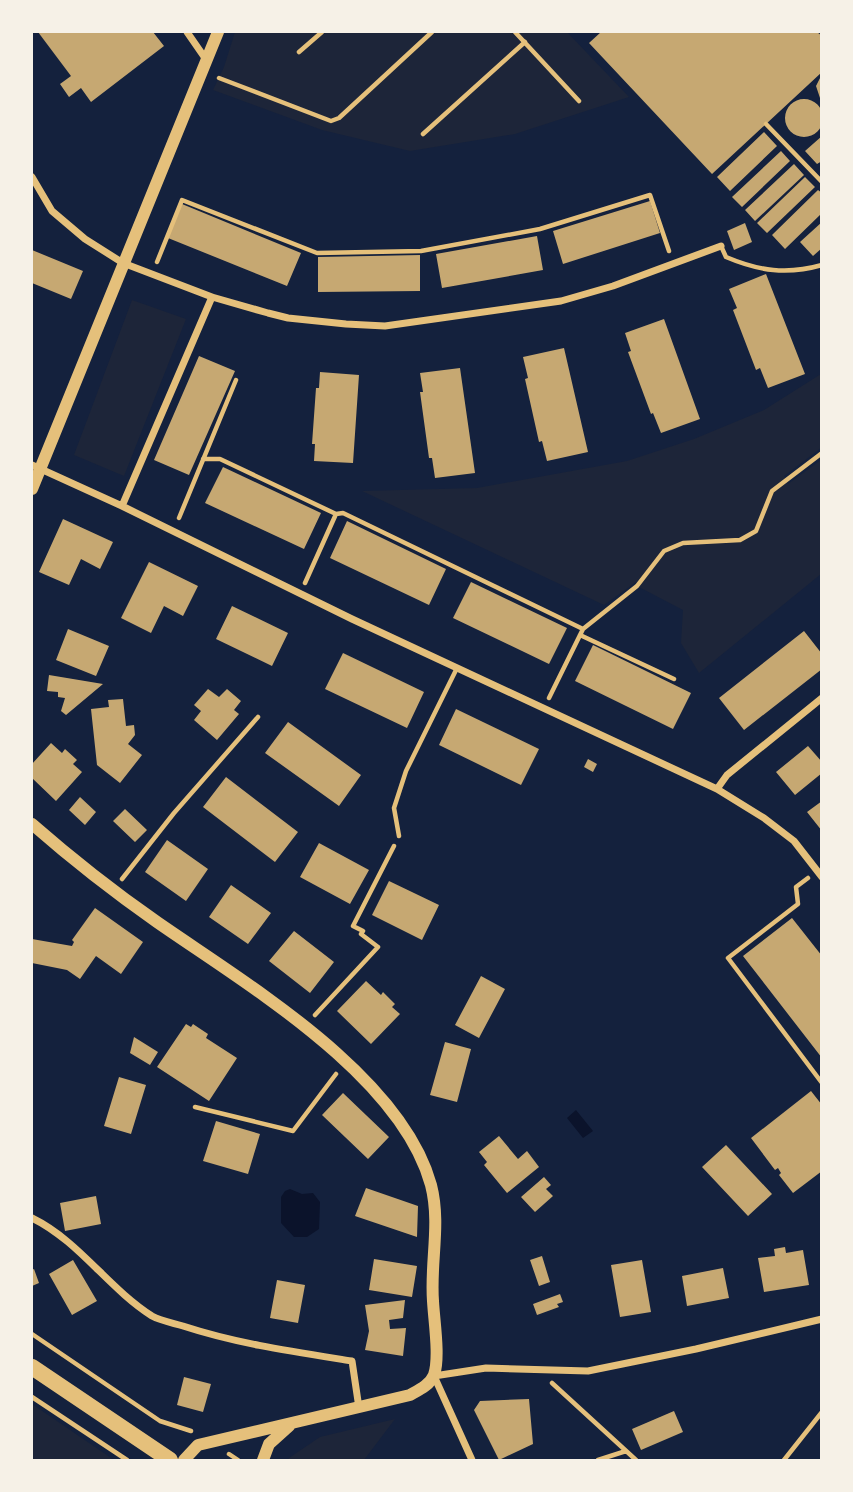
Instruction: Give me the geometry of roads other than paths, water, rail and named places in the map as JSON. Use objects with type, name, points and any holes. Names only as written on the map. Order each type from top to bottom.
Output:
[{"type":"main road","points":[[32,1367],[170,1461]]},
{"type":"street","points":[[187,32],[205,58]]},
{"type":"street","points":[[32,489],[36,467],[218,32]]},
{"type":"street","points":[[32,177],[52,211],[85,239],[123,263],[212,297],[288,318],[346,324],[385,326],[561,301],[673,265],[721,246]]},
{"type":"street","points":[[121,506],[212,297]]},
{"type":"street","points":[[36,467],[717,789],[764,818],[794,841],[819,874]]},
{"type":"street","points":[[717,789],[727,775],[821,698]]},
{"type":"street","points":[[32,824],[113,890],[305,1026],[345,1062],[394,1114],[412,1140],[431,1185],[436,1228],[432,1293],[435,1351],[433,1376],[427,1385],[410,1395],[198,1445],[184,1461]]},
{"type":"street","points":[[32,1218],[47,1225],[73,1245],[121,1292],[154,1317],[205,1334],[278,1350],[352,1361],[359,1408]]},
{"type":"street","points":[[433,1376],[486,1368],[588,1371],[821,1319]]},
{"type":"street","points":[[433,1376],[472,1461]]},
{"type":"street","points":[[263,1461],[269,1444],[292,1423]]},
{"type":"lane","points":[[721,246],[726,257],[760,270],[781,272],[821,265]]},
{"type":"lane","points":[[399,836],[394,808],[406,771],[457,667]]}]
